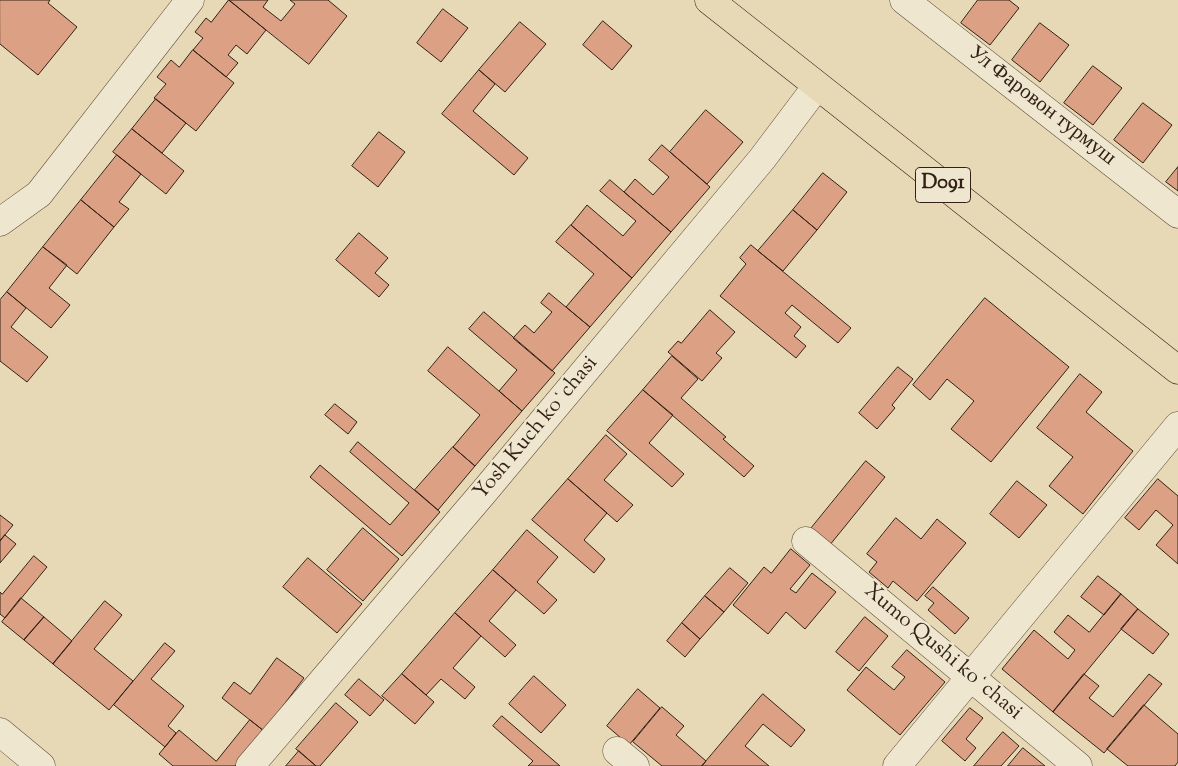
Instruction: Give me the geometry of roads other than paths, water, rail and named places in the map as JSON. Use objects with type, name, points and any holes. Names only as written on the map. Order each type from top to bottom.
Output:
[{"type":"main road","name":"D091","points":[[709,0],[1178,370]]},
{"type":"street","points":[[0,222],[39,194],[190,0]]},
{"type":"street","name":"Ул Фаровон турмуш","points":[[904,0],[1178,214]]},
{"type":"street","name":"Yosh Kuch koʻchasi","points":[[250,766],[477,501],[762,160],[817,86]]},
{"type":"street","points":[[897,766],[1178,426]]},
{"type":"street","name":"Xumo Qushi koʻchasi","points":[[806,540],[1078,766]]},
{"type":"street","points":[[0,732],[28,762]]}]
